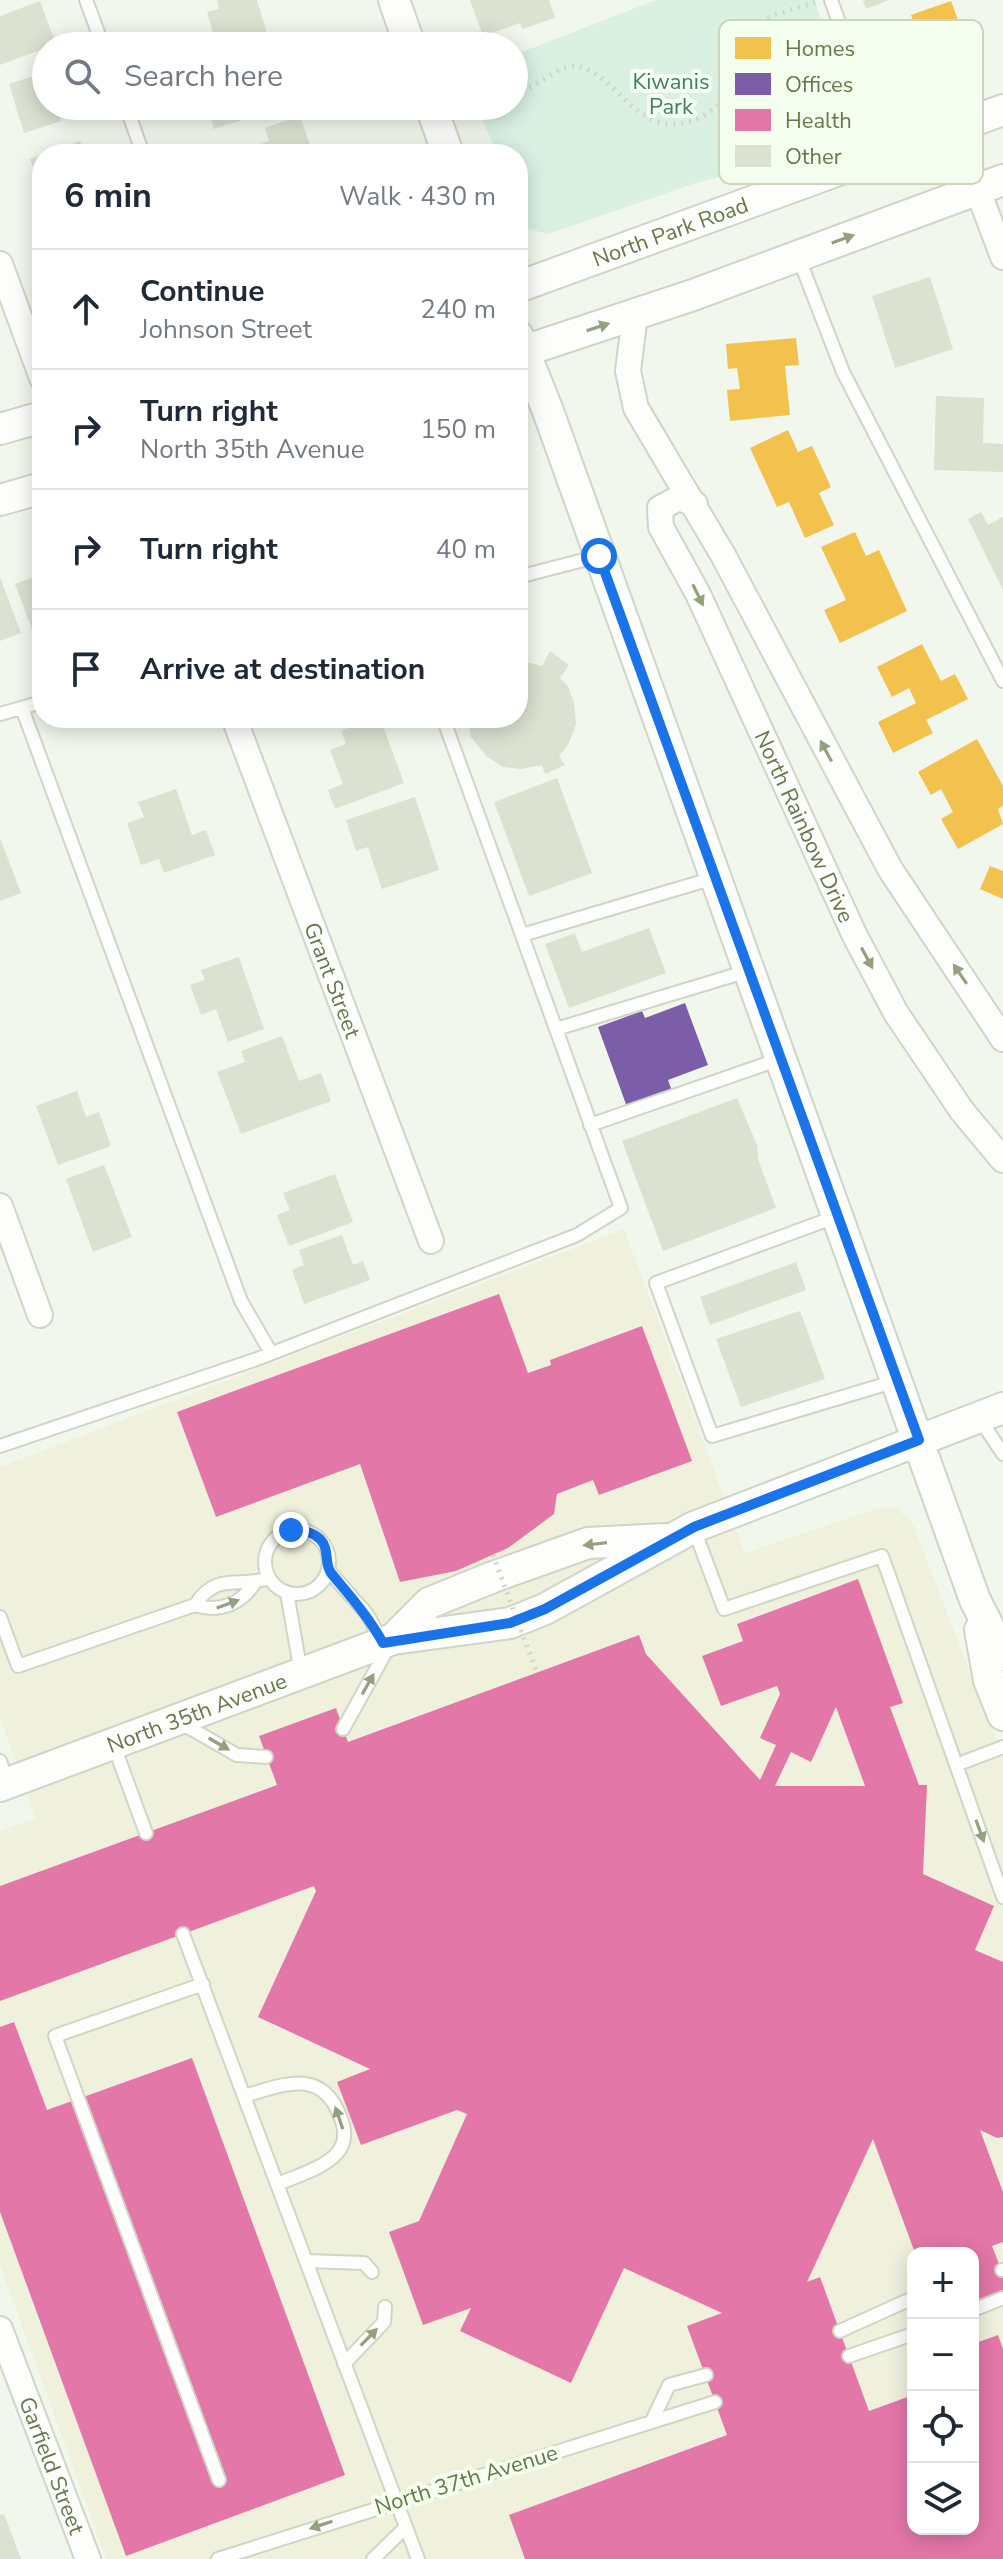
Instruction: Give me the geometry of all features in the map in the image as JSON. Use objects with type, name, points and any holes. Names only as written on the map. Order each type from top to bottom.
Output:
[{"type":"street","points":[[394,0],[405,32]]},
{"type":"street","name":"North Park Road","points":[[983,117],[1003,110]]},
{"type":"street","points":[[436,120],[444,144]]},
{"type":"street","name":"North Park Road","points":[[528,283],[799,184]]},
{"type":"street","points":[[528,345],[635,315],[990,184],[1003,257]]},
{"type":"street","points":[[0,264],[32,351]]},
{"type":"street","points":[[635,315],[628,371],[632,396],[695,504],[890,869],[1003,1039]]},
{"type":"street","points":[[528,368],[716,877],[975,1600],[1003,1655]]},
{"type":"street","points":[[0,429],[32,420]]},
{"type":"street","points":[[0,500],[32,491]]},
{"type":"street","name":"North Rainbow Drive","points":[[695,504],[679,498],[660,508],[661,527],[698,594],[855,936],[896,1013],[962,1111],[1003,1160]]},
{"type":"street","name":"Grant Street","points":[[238,728],[431,1241]]},
{"type":"street","points":[[0,1206],[40,1315]]},
{"type":"street","name":"North 35th Avenue","points":[[3,1776],[113,1743],[388,1641],[510,1623],[545,1609],[684,1533],[991,1413]]},
{"type":"street","name":"North 35th Avenue","points":[[388,1641],[429,1603],[588,1543],[684,1533]]},
{"type":"street","points":[[975,1600],[989,1680],[1003,1715]]},
{"type":"street","name":"Garfield Street","points":[[0,2329],[88,2559]]},
{"type":"lane","points":[[86,0],[98,32]]},
{"type":"lane","points":[[831,0],[838,20]]},
{"type":"lane","points":[[131,120],[139,144]]},
{"type":"lane","points":[[798,256],[843,372],[1003,681]]},
{"type":"lane","points":[[528,574],[599,556]]},
{"type":"lane","points":[[0,714],[32,705]]},
{"type":"lane","points":[[22,708],[241,1301],[271,1353]]},
{"type":"lane","points":[[0,1446],[271,1353],[577,1235],[621,1208],[447,728]]},
{"type":"lane","points":[[522,935],[716,877]]},
{"type":"lane","points":[[556,1029],[749,971]]},
{"type":"lane","points":[[590,1125],[782,1059]]},
{"type":"lane","points":[[838,1216],[656,1283],[666,1311],[712,1436],[898,1380]]},
{"type":"lane","points":[[991,1413],[1003,1454]]},
{"type":"lane","points":[[328,1570],[317,1588],[308,1593],[287,1593],[269,1578],[264,1560],[266,1549],[281,1533],[291,1530],[302,1530],[320,1540],[326,1549],[328,1570],[388,1641],[343,1729]]},
{"type":"lane","points":[[684,1533],[724,1609],[882,1556],[1003,1897]]},
{"type":"lane","points":[[0,1617],[18,1666],[195,1605],[204,1591],[237,1580],[254,1584],[269,1578]]},
{"type":"lane","points":[[195,1605],[212,1611],[245,1598],[254,1584]]},
{"type":"lane","points":[[287,1593],[301,1675]]},
{"type":"lane","points":[[174,1719],[237,1755],[266,1757]]},
{"type":"lane","points":[[113,1743],[146,1833]]},
{"type":"lane","points":[[956,1765],[1003,1747]]},
{"type":"lane","points":[[183,1934],[418,2559]]},
{"type":"lane","points":[[203,1984],[55,2036],[219,2480]]},
{"type":"lane","points":[[244,2096],[294,2082],[308,2084],[324,2091],[343,2124],[344,2143],[337,2155],[278,2184]]},
{"type":"lane","points":[[306,2261],[364,2263],[372,2272]]},
{"type":"lane","points":[[979,2308],[1003,2298]]},
{"type":"lane","points":[[840,2331],[907,2301]]},
{"type":"lane","points":[[344,2364],[384,2322],[385,2307]]},
{"type":"lane","points":[[849,2356],[907,2336]]},
{"type":"lane","points":[[652,2421],[669,2385],[706,2375]]},
{"type":"lane","name":"North 37th Avenue","points":[[218,2559],[240,2556],[395,2501],[715,2402]]},
{"type":"lane","points":[[373,2559],[406,2527]]},
{"type":"path","points":[[761,20],[820,0]]},
{"type":"path","points":[[528,88],[567,66],[579,66],[595,73],[621,100],[670,125],[699,119],[719,108]]},
{"type":"path","points":[[493,1555],[537,1673]]},
{"type":"shaded area","points":[[624,1229],[745,1553],[882,1507],[897,1509],[912,1522],[1003,1757],[1003,2559],[106,2559],[0,2265],[0,1831],[36,1818],[0,1718],[0,1467]]},
{"type":"green space","name":"Kiwanis Park","points":[[656,0],[814,0],[821,20],[719,20],[719,177],[548,234],[528,227],[528,144],[493,144],[483,120],[528,120],[528,50]]},
{"type":"building: Homes","points":[[951,1],[958,20],[913,20],[911,15]]},
{"type":"building: Homes","points":[[796,338],[799,365],[785,366],[790,415],[730,421],[727,390],[740,389],[737,368],[728,369],[726,344]]},
{"type":"building: Homes","points":[[788,430],[798,452],[812,446],[831,487],[819,493],[834,525],[805,538],[789,502],[777,507],[750,448]]},
{"type":"building: Homes","points":[[855,532],[866,556],[879,550],[907,611],[840,643],[824,610],[846,600],[821,547]]},
{"type":"building: Homes","points":[[922,644],[941,681],[955,674],[968,699],[926,720],[933,733],[893,753],[878,722],[916,703],[909,688],[892,697],[877,667]]},
{"type":"building: Homes","points":[[977,739],[1003,786],[1003,806],[998,809],[1003,824],[958,849],[941,819],[953,812],[941,789],[931,795],[918,772]]},
{"type":"building: Homes","points":[[990,866],[1003,871],[1003,899],[980,889]]},
{"type":"building: Offices","points":[[685,1003],[708,1065],[668,1080],[672,1091],[627,1107],[598,1027],[642,1011],[645,1018]]},
{"type":"building: Health","points":[[499,1294],[528,1373],[551,1365],[550,1360],[642,1326],[692,1461],[599,1495],[593,1480],[557,1494],[554,1514],[508,1548],[456,1571],[400,1582],[360,1464],[216,1517],[177,1412]]},
{"type":"building: Health","points":[[858,1579],[903,1703],[890,1707],[919,1785],[927,1785],[923,1874],[994,1906],[975,1950],[1003,1962],[1003,2137],[997,2138],[980,2130],[1003,2192],[1003,2242],[992,2246],[1003,2274],[1003,2291],[979,2300],[979,2247],[913,2247],[873,2139],[807,2282],[820,2277],[869,2411],[907,2397],[907,2535],[979,2535],[979,2342],[998,2335],[1003,2349],[1003,2559],[525,2559],[509,2515],[727,2435],[687,2326],[722,2313],[624,2268],[571,2383],[460,2331],[471,2308],[423,2325],[389,2232],[419,2221],[467,2114],[457,2110],[361,2145],[337,2082],[370,2069],[258,2017],[316,1891],[314,1886],[0,2001],[0,1886],[277,1785],[259,1736],[336,1708],[348,1742],[639,1635],[646,1654],[760,1780],[776,1745],[760,1738],[780,1694],[777,1686],[721,1706],[702,1656],[743,1641],[737,1624]],"holes":[[[836,1707],[865,1786],[775,1786],[791,1752],[811,1762]]]},
{"type":"building: Health","points":[[14,2022],[47,2110],[192,2058],[345,2475],[126,2556],[0,2212],[0,2027]]},
{"type":"building: Other","points":[[217,0],[257,0],[267,32],[213,32],[207,12],[219,9]]},
{"type":"building: Other","points":[[470,0],[549,0],[555,18],[522,29],[520,23],[494,32],[482,32]]},
{"type":"building: Other","points":[[863,0],[889,0],[866,9]]},
{"type":"building: Other","points":[[40,1],[52,32],[32,32],[32,53],[0,65],[0,16]]},
{"type":"building: Other","points":[[32,77],[32,120],[61,121],[24,133],[9,84]]},
{"type":"building: Other","points":[[211,120],[242,120],[214,129]]},
{"type":"building: Other","points":[[288,120],[301,120],[310,144],[261,144],[269,141],[265,128]]},
{"type":"building: Other","points":[[930,277],[953,349],[895,368],[872,296]]},
{"type":"building: Other","points":[[936,396],[984,398],[983,443],[1003,444],[1003,472],[934,470]]},
{"type":"building: Other","points":[[981,512],[988,525],[1003,517],[1003,590],[968,519]]},
{"type":"building: Other","points":[[0,577],[21,633],[0,641]]},
{"type":"building: Other","points":[[32,578],[32,629],[15,584]]},
{"type":"building: Other","points":[[550,651],[569,665],[560,678],[568,686],[574,703],[576,724],[569,743],[559,756],[565,765],[545,774],[542,765],[521,769],[503,767],[486,756],[471,737],[470,728],[528,728],[528,662],[542,666]]},
{"type":"building: Other","points":[[349,728],[384,728],[404,783],[335,809],[328,790],[343,784],[330,750],[346,744],[341,731]]},
{"type":"building: Other","points":[[557,778],[592,873],[529,896],[494,802]]},
{"type":"building: Other","points":[[176,789],[192,835],[206,830],[215,855],[164,873],[159,859],[141,865],[127,823],[144,817],[138,802]]},
{"type":"building: Other","points":[[415,797],[439,870],[382,889],[368,847],[356,851],[346,820]]},
{"type":"building: Other","points":[[0,838],[21,893],[0,901]]},
{"type":"building: Other","points":[[649,928],[666,973],[569,1008],[545,944],[575,933],[582,952]]},
{"type":"building: Other","points":[[239,957],[264,1029],[228,1042],[216,1009],[201,1015],[190,985],[205,980],[201,970]]},
{"type":"building: Other","points":[[282,1036],[299,1081],[321,1073],[331,1101],[241,1134],[217,1072],[245,1062],[241,1051]]},
{"type":"building: Other","points":[[77,1091],[86,1117],[99,1112],[111,1146],[58,1165],[36,1106]]},
{"type":"building: Other","points":[[737,1098],[757,1145],[758,1159],[776,1208],[663,1251],[622,1141]]},
{"type":"building: Other","points":[[104,1165],[132,1237],[93,1252],[66,1179]]},
{"type":"building: Other","points":[[335,1174],[353,1222],[289,1246],[277,1215],[290,1210],[283,1193]]},
{"type":"building: Other","points":[[342,1235],[353,1265],[363,1261],[370,1280],[304,1304],[292,1270],[304,1265],[299,1250]]},
{"type":"building: Other","points":[[796,1262],[806,1290],[710,1325],[700,1297]]},
{"type":"building: Other","points":[[800,1311],[825,1379],[741,1407],[716,1339]]},
{"type":"building: Other","points":[[4,2514],[21,2559],[0,2559],[0,2515]]},
{"type":"route","points":[[291,1530],[312,1533],[320,1540],[329,1559],[328,1570],[367,1614],[383,1643],[510,1623],[545,1609],[694,1527],[872,1461],[919,1440],[599,556]]}]
